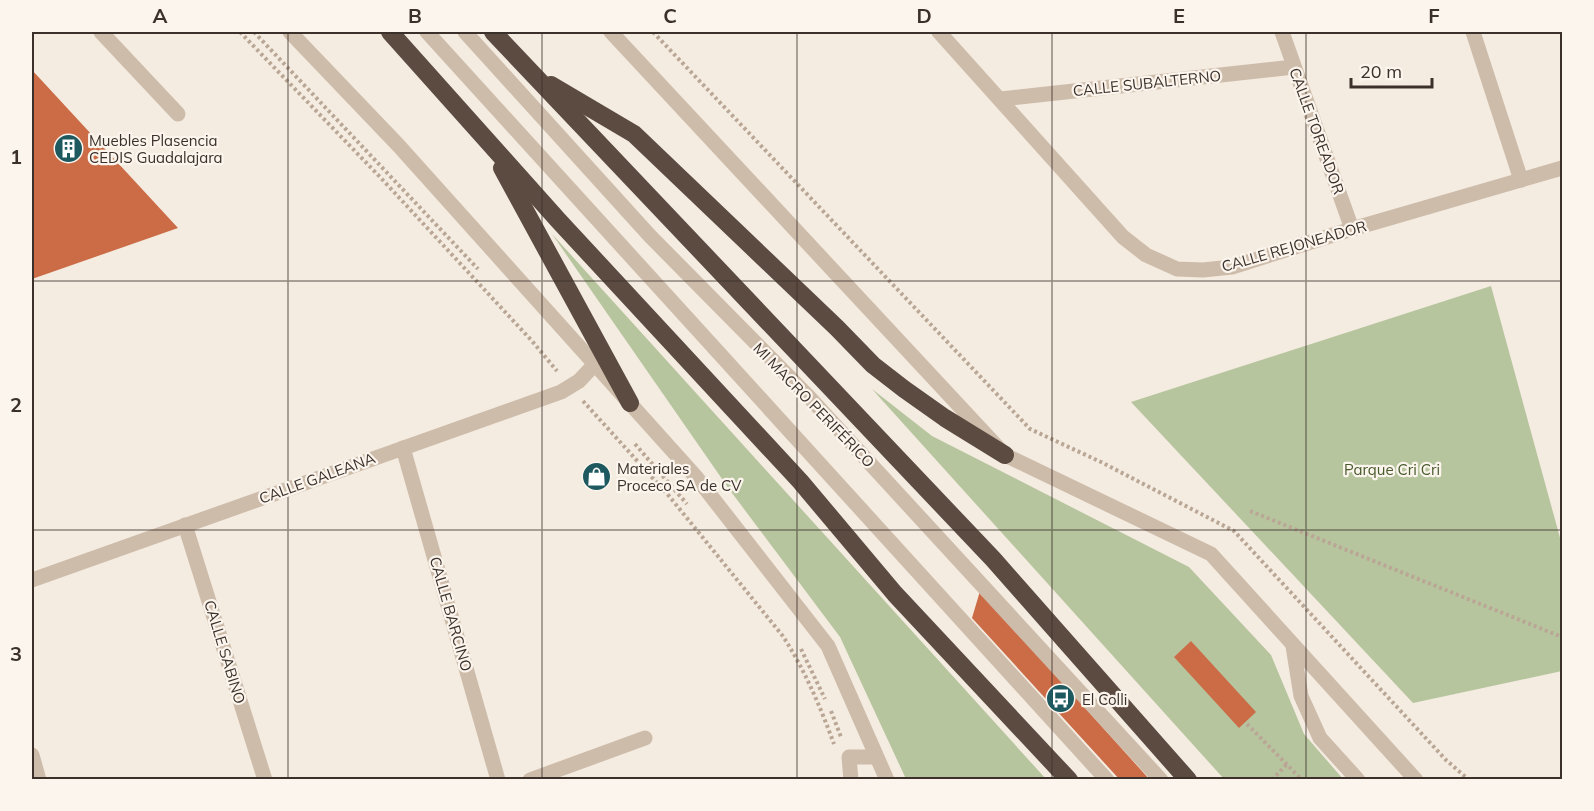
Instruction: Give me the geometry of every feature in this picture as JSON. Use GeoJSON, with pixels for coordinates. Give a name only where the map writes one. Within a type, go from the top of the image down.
{"type":"FeatureCollection","features":[{"type":"Feature","properties":{"kind":"highway"},"geometry":{"type":"LineString","coordinates":[[390,32],[558,220],[800,481],[895,594],[1069,780]]}},
{"type":"Feature","properties":{"kind":"highway"},"geometry":{"type":"LineString","coordinates":[[494,32],[993,559],[1188,780]]}},
{"type":"Feature","properties":{"kind":"highway"},"geometry":{"type":"LineString","coordinates":[[533,74],[634,134],[873,365],[945,418],[1005,456]]}},
{"type":"Feature","properties":{"kind":"highway"},"geometry":{"type":"LineString","coordinates":[[487,140],[630,403]]}},
{"type":"Feature","properties":{"kind":"street"},"geometry":{"type":"LineString","coordinates":[[101,32],[178,114]]}},
{"type":"Feature","properties":{"kind":"street"},"geometry":{"type":"LineString","coordinates":[[290,32],[399,146],[697,478],[828,646],[887,780]]}},
{"type":"Feature","properties":{"kind":"street"},"geometry":{"type":"LineString","coordinates":[[427,32],[1107,780]]}},
{"type":"Feature","properties":{"kind":"street","name":"MI MACRO PERIFÉRICO"},"geometry":{"type":"LineString","coordinates":[[465,32],[650,236],[809,397],[1161,780]]}},
{"type":"Feature","properties":{"kind":"street"},"geometry":{"type":"LineString","coordinates":[[611,32],[1005,456],[1211,554],[1416,780]]}},
{"type":"Feature","properties":{"kind":"street","name":"CALLE REJONEADOR"},"geometry":{"type":"LineString","coordinates":[[939,32],[1124,237],[1146,255],[1177,269],[1203,270],[1232,267],[1563,168]]}},
{"type":"Feature","properties":{"kind":"street","name":"CALLE TOREADOR"},"geometry":{"type":"LineString","coordinates":[[1282,32],[1352,230]]}},
{"type":"Feature","properties":{"kind":"street"},"geometry":{"type":"LineString","coordinates":[[1473,32],[1521,180]]}},
{"type":"Feature","properties":{"kind":"street","name":"CALLE SUBALTERNO"},"geometry":{"type":"LineString","coordinates":[[1001,99],[1294,67]]}},
{"type":"Feature","properties":{"kind":"street","name":"CALLE GALEANA"},"geometry":{"type":"LineString","coordinates":[[32,580],[561,392],[579,381],[595,364]]}},
{"type":"Feature","properties":{"kind":"street","name":"CALLE BARCINO"},"geometry":{"type":"LineString","coordinates":[[403,448],[498,780]]}},
{"type":"Feature","properties":{"kind":"street","name":"CALLE SABINO"},"geometry":{"type":"LineString","coordinates":[[185,525],[265,780]]}},
{"type":"Feature","properties":{"kind":"street"},"geometry":{"type":"LineString","coordinates":[[1293,645],[1301,696],[1320,738],[1358,780]]}},
{"type":"Feature","properties":{"kind":"street"},"geometry":{"type":"LineString","coordinates":[[530,780],[645,738]]}},
{"type":"Feature","properties":{"kind":"street"},"geometry":{"type":"LineString","coordinates":[[32,755],[39,780]]}},
{"type":"Feature","properties":{"kind":"street"},"geometry":{"type":"LineString","coordinates":[[851,780],[849,757],[876,757]]}},
{"type":"Feature","properties":{"kind":"path"},"geometry":{"type":"LineString","coordinates":[[653,32],[1030,429],[1101,462],[1234,531],[1446,760],[1469,780]]}},
{"type":"Feature","properties":{"kind":"path"},"geometry":{"type":"LineString","coordinates":[[1250,510],[1563,637]]}},
{"type":"Feature","properties":{"kind":"path"},"geometry":{"type":"LineString","coordinates":[[1247,724],[1302,780]]}},
{"type":"Feature","properties":{"kind":"path"},"geometry":{"type":"LineString","coordinates":[[1272,780],[1287,764]]}},
{"type":"Feature","properties":{"kind":"green space"},"geometry":{"type":"Polygon","coordinates":[[[552,234],[1046,779],[906,779],[840,637],[729,489],[552,234]]]}},
{"type":"Feature","properties":{"kind":"green space","name":"Parque Cri Cri"},"geometry":{"type":"Polygon","coordinates":[[[1491,286],[1562,545],[1562,671],[1413,703],[1131,402],[1491,286]]]}},
{"type":"Feature","properties":{"kind":"green space"},"geometry":{"type":"Polygon","coordinates":[[[872,389],[932,436],[1189,567],[1271,655],[1304,734],[1343,779],[1224,779],[872,389]]]}},
{"type":"Feature","properties":{"kind":"building","name":"Muebles Plasencia CEDIS Guadalajara"},"geometry":{"type":"Polygon","coordinates":[[[32,70],[178,228],[32,279],[32,70]]]}},
{"type":"Feature","properties":{"kind":"building","name":"El Colli"},"geometry":{"type":"Polygon","coordinates":[[[980,591],[1150,780],[1120,780],[972,618],[980,591]]]}},
{"type":"Feature","properties":{"kind":"building"},"geometry":{"type":"Polygon","coordinates":[[[1191,641],[1256,712],[1239,728],[1174,657],[1191,641]]]}},
{"type":"Feature","properties":{"kind":"place","name":"Muebles Plasencia CEDIS Guadalajara"},"geometry":{"type":"Point","coordinates":[68,149]}},
{"type":"Feature","properties":{"kind":"place","name":"Materiales Proceco SA de CV"},"geometry":{"type":"Point","coordinates":[596,477]}},
{"type":"Feature","properties":{"kind":"place","name":"El Colli"},"geometry":{"type":"Point","coordinates":[1061,699]}}]}
